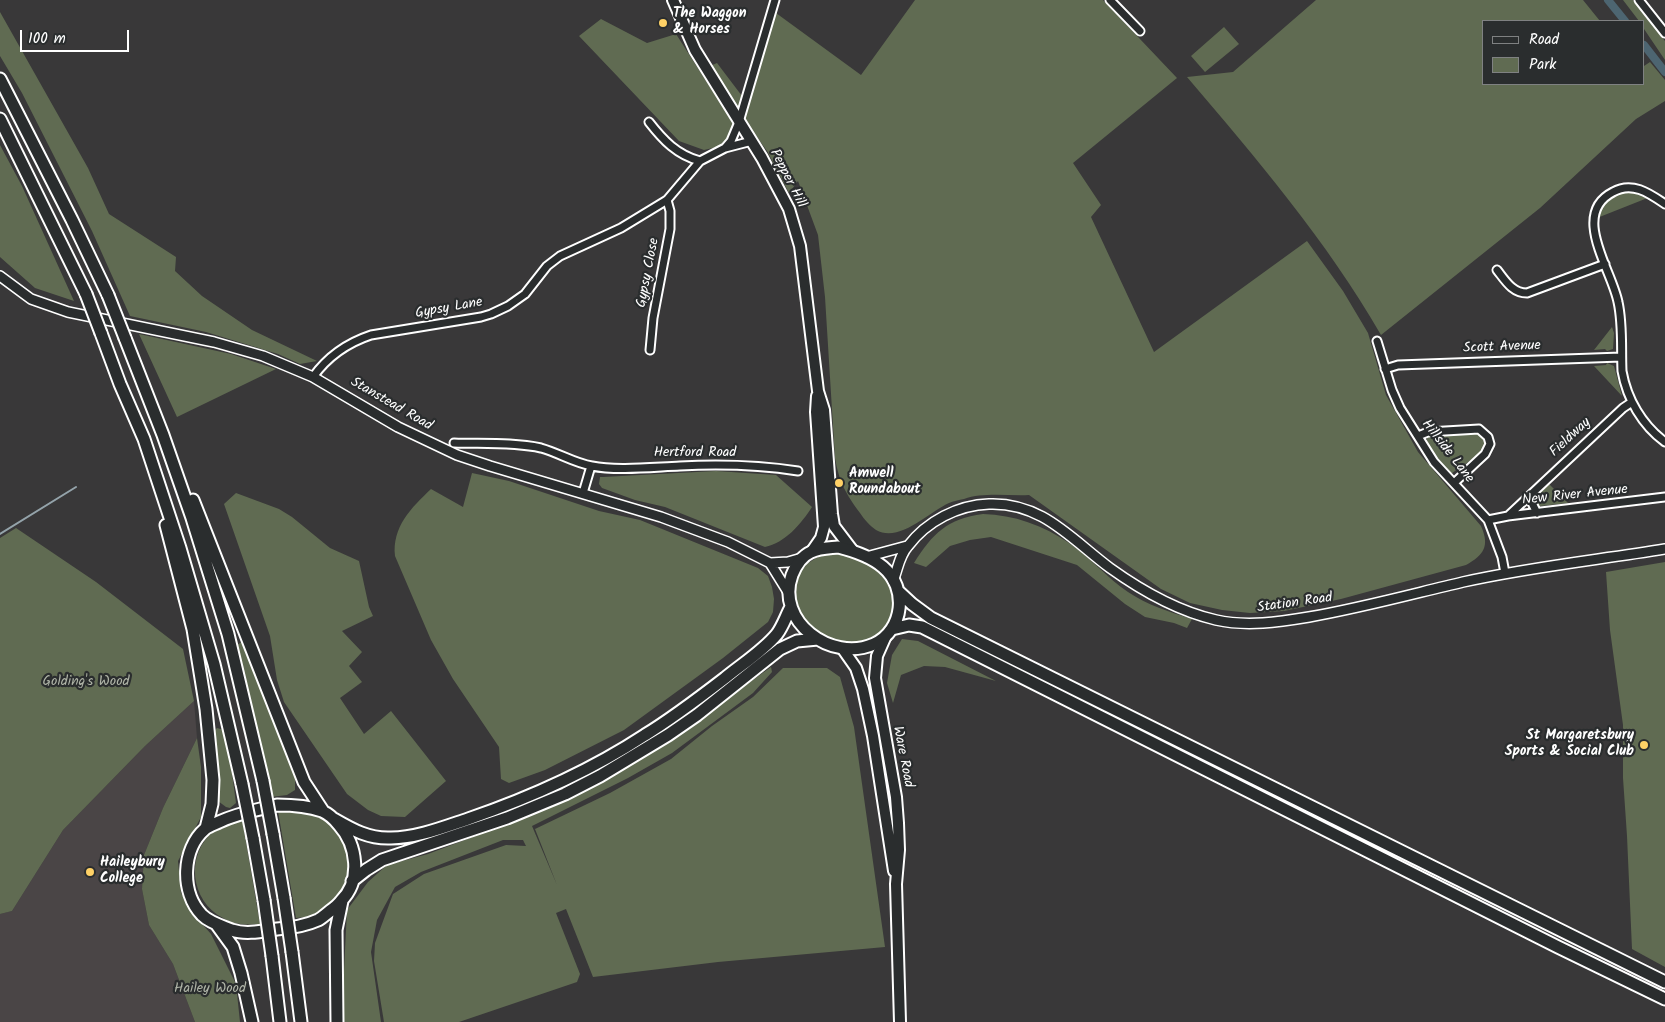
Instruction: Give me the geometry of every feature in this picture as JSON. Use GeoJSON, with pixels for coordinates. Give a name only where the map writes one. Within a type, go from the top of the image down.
{"type":"FeatureCollection","features":[{"type":"Feature","properties":{"kind":"highway"},"geometry":{"type":"LineString","coordinates":[[0,80],[108,295],[163,435],[192,518],[228,634],[262,781],[284,898],[301,1022]]}},
{"type":"Feature","properties":{"kind":"highway"},"geometry":{"type":"LineString","coordinates":[[0,119],[86,294],[120,384],[144,439],[180,548],[214,664],[242,784],[264,900],[280,1022]]}},
{"type":"Feature","properties":{"kind":"highway"},"geometry":{"type":"LineString","coordinates":[[163,435],[200,515],[304,782],[323,811],[353,831],[364,835],[381,838],[401,838],[486,813],[560,782],[615,754],[688,706],[769,642],[781,627],[791,607]]}},
{"type":"Feature","properties":{"kind":"highway"},"geometry":{"type":"LineString","coordinates":[[144,439],[193,629],[206,709],[213,780],[212,804],[206,828]]}},
{"type":"Feature","properties":{"kind":"highway"},"geometry":{"type":"LineString","coordinates":[[1665,982],[931,618],[912,604],[896,586],[884,568],[866,557],[838,547],[812,551],[802,558],[795,568],[788,592],[791,607],[796,618],[805,629],[830,645],[842,648],[856,648],[872,644],[888,633],[909,625],[922,626],[1550,943],[1665,999]]}},
{"type":"Feature","properties":{"kind":"highway"},"geometry":{"type":"LineString","coordinates":[[888,633],[897,618],[900,606],[896,586]]}},
{"type":"Feature","properties":{"kind":"highway"},"geometry":{"type":"LineString","coordinates":[[352,881],[382,860],[507,818],[565,794],[600,776],[697,715],[780,649],[797,641],[818,639]]}},
{"type":"Feature","properties":{"kind":"highway"},"geometry":{"type":"LineString","coordinates":[[323,811],[297,805],[277,805],[235,814],[206,828],[189,852],[186,867],[192,899],[202,914],[217,925],[236,931],[256,932],[300,926],[319,920],[342,901],[352,881],[355,860],[352,845],[346,832],[334,819]]}},
{"type":"Feature","properties":{"kind":"highway"},"geometry":{"type":"LineString","coordinates":[[337,1022],[336,930],[342,901]]}},
{"type":"Feature","properties":{"kind":"highway"},"geometry":{"type":"LineString","coordinates":[[217,925],[232,947],[241,973],[252,1022]]}},
{"type":"Feature","properties":{"kind":"main road","name":"Pepper Hill"},"geometry":{"type":"LineString","coordinates":[[673,0],[695,50],[780,190],[795,228],[803,269],[818,391],[824,410],[834,526],[853,551]]}},
{"type":"Feature","properties":{"kind":"main road","name":"Stanstead Road"},"geometry":{"type":"LineString","coordinates":[[0,276],[31,299],[68,312],[214,342],[263,356],[313,376],[398,427],[440,448],[490,466],[696,529],[728,542],[770,563]]}},
{"type":"Feature","properties":{"kind":"main road","name":"Pepper Hill"},"geometry":{"type":"LineString","coordinates":[[812,551],[821,538],[824,527],[816,412],[818,391]]}},
{"type":"Feature","properties":{"kind":"main road","name":"Station Road"},"geometry":{"type":"LineString","coordinates":[[896,586],[899,562],[907,546],[928,526],[944,516],[966,508],[989,504],[1017,506],[1042,515],[1116,572],[1161,600],[1217,620],[1247,624],[1280,622],[1334,613],[1505,574],[1665,549]]}},
{"type":"Feature","properties":{"kind":"main road","name":"Station Road"},"geometry":{"type":"LineString","coordinates":[[866,557],[907,546]]}},
{"type":"Feature","properties":{"kind":"main road"},"geometry":{"type":"LineString","coordinates":[[788,592],[770,563],[788,562],[802,558]]}},
{"type":"Feature","properties":{"kind":"main road","name":"Ware Road"},"geometry":{"type":"LineString","coordinates":[[888,633],[877,656],[875,678],[896,797],[898,823],[899,850],[896,884],[900,1022]]}},
{"type":"Feature","properties":{"kind":"main road","name":"Ware Road"},"geometry":{"type":"LineString","coordinates":[[842,648],[856,668],[863,689],[873,736],[896,884]]}},
{"type":"Feature","properties":{"kind":"street"},"geometry":{"type":"LineString","coordinates":[[725,148],[731,141],[739,122],[775,0]]}},
{"type":"Feature","properties":{"kind":"street"},"geometry":{"type":"LineString","coordinates":[[1110,0],[1140,31]]}},
{"type":"Feature","properties":{"kind":"street"},"geometry":{"type":"LineString","coordinates":[[1639,0],[1665,33]]}},
{"type":"Feature","properties":{"kind":"street"},"geometry":{"type":"LineString","coordinates":[[649,122],[669,145],[683,155],[700,161]]}},
{"type":"Feature","properties":{"kind":"street","name":"Gypsy Lane"},"geometry":{"type":"LineString","coordinates":[[313,376],[329,358],[346,345],[357,340],[371,335],[491,314],[508,306],[526,294],[547,266],[560,256],[621,228],[667,200],[700,161],[725,148],[752,141]]}},
{"type":"Feature","properties":{"kind":"street"},"geometry":{"type":"LineString","coordinates":[[1665,204],[1647,191],[1620,188],[1605,197],[1597,208],[1593,221],[1594,235],[1619,303],[1624,381],[1640,416],[1650,429],[1665,442]]}},
{"type":"Feature","properties":{"kind":"street","name":"Gypsy Close"},"geometry":{"type":"LineString","coordinates":[[650,350],[653,318],[670,229],[670,212],[667,200]]}},
{"type":"Feature","properties":{"kind":"street"},"geometry":{"type":"LineString","coordinates":[[1497,270],[1511,287],[1519,292],[1527,293],[1605,264]]}},
{"type":"Feature","properties":{"kind":"street","name":"Hillside Lane"},"geometry":{"type":"LineString","coordinates":[[1377,341],[1392,390],[1400,408],[1434,462],[1488,520],[1502,556],[1505,574]]}},
{"type":"Feature","properties":{"kind":"street","name":"Scott Avenue"},"geometry":{"type":"LineString","coordinates":[[1385,369],[1398,365],[1621,357]]}},
{"type":"Feature","properties":{"kind":"street","name":"Fieldway"},"geometry":{"type":"LineString","coordinates":[[1508,516],[1623,408],[1632,402]]}},
{"type":"Feature","properties":{"kind":"street"},"geometry":{"type":"LineString","coordinates":[[1418,436],[1428,432],[1479,430],[1488,437],[1490,444],[1485,454],[1454,483]]}},
{"type":"Feature","properties":{"kind":"street","name":"Hertford Road"},"geometry":{"type":"LineString","coordinates":[[454,443],[523,445],[557,453],[591,466],[728,466],[798,471]]}},
{"type":"Feature","properties":{"kind":"street"},"geometry":{"type":"LineString","coordinates":[[583,493],[591,466]]}},
{"type":"Feature","properties":{"kind":"street"},"geometry":{"type":"LineString","coordinates":[[1530,496],[1537,513]]}},
{"type":"Feature","properties":{"kind":"street","name":"New River Avenue"},"geometry":{"type":"LineString","coordinates":[[1488,520],[1665,497]]}},
{"type":"Feature","properties":{"kind":"shaded area","name":"Haileybury College"},"geometry":{"type":"Polygon","coordinates":[[[194,701],[197,738],[163,808],[144,855],[142,889],[149,925],[173,964],[195,1022],[0,1022],[0,914],[12,911],[63,830],[145,746],[194,701]]]}},
{"type":"Feature","properties":{"kind":"green space"},"geometry":{"type":"Polygon","coordinates":[[[915,0],[1103,0],[1177,78],[1073,163],[1101,205],[1091,217],[1154,352],[1307,241],[1343,291],[1368,333],[1386,395],[1418,452],[1481,526],[1485,544],[1481,554],[1466,565],[1341,599],[1284,611],[1250,613],[1222,610],[1190,603],[1161,589],[1029,495],[979,496],[954,501],[941,507],[914,525],[895,533],[885,533],[876,530],[869,524],[847,494],[835,458],[825,297],[818,235],[798,181],[789,193],[767,151],[744,119],[753,80],[767,44],[776,13],[861,75],[915,0]]]}},
{"type":"Feature","properties":{"kind":"green space"},"geometry":{"type":"Polygon","coordinates":[[[1316,0],[1583,0],[1599,20],[1482,20],[1482,85],[1645,85],[1645,65],[1650,62],[1665,80],[1665,101],[1636,119],[1540,208],[1381,335],[1338,266],[1290,201],[1187,77],[1233,72],[1316,0]]]}},
{"type":"Feature","properties":{"kind":"green space"},"geometry":{"type":"Polygon","coordinates":[[[1623,0],[1633,0],[1665,41],[1665,60],[1645,30],[1645,20],[1638,20],[1623,0]]]}},
{"type":"Feature","properties":{"kind":"green space"},"geometry":{"type":"Polygon","coordinates":[[[0,12],[88,168],[109,214],[176,257],[175,271],[202,296],[252,330],[317,361],[300,364],[278,354],[206,332],[130,316],[92,231],[22,93],[0,56],[0,12]]]}},
{"type":"Feature","properties":{"kind":"green space"},"geometry":{"type":"Polygon","coordinates":[[[601,19],[647,43],[676,34],[735,126],[728,142],[704,150],[679,141],[579,36],[601,19]]]}},
{"type":"Feature","properties":{"kind":"green space"},"geometry":{"type":"Polygon","coordinates":[[[1224,27],[1239,44],[1205,72],[1191,56],[1224,27]]]}},
{"type":"Feature","properties":{"kind":"green space"},"geometry":{"type":"Polygon","coordinates":[[[717,63],[742,96],[739,107],[735,106],[710,66],[717,63]]]}},
{"type":"Feature","properties":{"kind":"green space"},"geometry":{"type":"Polygon","coordinates":[[[0,145],[22,186],[74,301],[35,288],[0,257],[0,145]]]}},
{"type":"Feature","properties":{"kind":"green space"},"geometry":{"type":"Polygon","coordinates":[[[1626,191],[1637,192],[1650,197],[1597,218],[1607,200],[1626,191]]]}},
{"type":"Feature","properties":{"kind":"green space"},"geometry":{"type":"Polygon","coordinates":[[[1612,327],[1614,333],[1613,349],[1607,351],[1605,349],[1594,350],[1612,327]]]}},
{"type":"Feature","properties":{"kind":"green space"},"geometry":{"type":"Polygon","coordinates":[[[139,334],[231,354],[276,369],[177,417],[139,334]]]}},
{"type":"Feature","properties":{"kind":"green space"},"geometry":{"type":"Polygon","coordinates":[[[1607,363],[1614,366],[1622,396],[1594,366],[1606,365],[1607,363]]]}},
{"type":"Feature","properties":{"kind":"green space"},"geometry":{"type":"Polygon","coordinates":[[[1473,433],[1484,436],[1486,444],[1484,448],[1451,474],[1432,452],[1427,442],[1427,438],[1430,435],[1473,433]]]}},
{"type":"Feature","properties":{"kind":"green space"},"geometry":{"type":"Polygon","coordinates":[[[716,471],[776,475],[812,507],[792,532],[772,545],[765,547],[665,507],[635,500],[602,488],[599,484],[600,477],[716,471]]]}},
{"type":"Feature","properties":{"kind":"green space"},"geometry":{"type":"Polygon","coordinates":[[[472,473],[509,481],[599,511],[640,520],[758,568],[768,576],[772,587],[774,599],[773,612],[768,622],[723,658],[624,730],[545,770],[509,783],[501,779],[499,747],[453,679],[431,640],[395,556],[395,546],[400,527],[417,503],[431,489],[463,507],[472,473]]]}},
{"type":"Feature","properties":{"kind":"green space"},"geometry":{"type":"Polygon","coordinates":[[[1549,484],[1568,503],[1536,505],[1536,496],[1549,484]]]}},
{"type":"Feature","properties":{"kind":"green space"},"geometry":{"type":"Polygon","coordinates":[[[236,493],[279,509],[292,517],[330,548],[359,561],[369,607],[373,616],[342,631],[362,652],[349,666],[362,682],[340,698],[364,734],[391,711],[446,781],[405,817],[381,816],[368,810],[347,794],[284,702],[277,680],[270,636],[224,504],[236,493]]]}},
{"type":"Feature","properties":{"kind":"green space"},"geometry":{"type":"Polygon","coordinates":[[[983,514],[1006,516],[1028,522],[1049,531],[1077,549],[1135,597],[1159,608],[1192,619],[1187,628],[1174,623],[1145,617],[1125,604],[1077,565],[991,537],[970,540],[950,546],[926,567],[914,563],[928,543],[942,529],[970,516],[983,514]]]}},
{"type":"Feature","properties":{"kind":"green space","name":"Golding's Wood"},"geometry":{"type":"Polygon","coordinates":[[[16,528],[96,582],[183,649],[194,701],[145,746],[63,830],[12,911],[0,914],[0,538],[16,528]]]}},
{"type":"Feature","properties":{"kind":"green space"},"geometry":{"type":"Polygon","coordinates":[[[839,552],[852,555],[875,567],[889,582],[894,594],[891,620],[883,632],[872,640],[845,645],[824,638],[803,622],[793,596],[797,576],[805,565],[821,555],[839,552]]]}},
{"type":"Feature","properties":{"kind":"green space","name":"St Margaretsbury Sports & Social Club"},"geometry":{"type":"Polygon","coordinates":[[[1665,562],[1665,967],[1632,949],[1623,778],[1623,725],[1610,630],[1606,572],[1665,562]]]}},
{"type":"Feature","properties":{"kind":"green space"},"geometry":{"type":"Polygon","coordinates":[[[902,639],[918,641],[996,681],[945,667],[924,666],[901,675],[893,703],[887,683],[892,655],[902,639]]]}},
{"type":"Feature","properties":{"kind":"green space"},"geometry":{"type":"Polygon","coordinates":[[[243,641],[295,777],[295,790],[287,795],[271,797],[254,714],[237,645],[243,641]]]}},
{"type":"Feature","properties":{"kind":"green space"},"geometry":{"type":"Polygon","coordinates":[[[771,667],[772,672],[753,693],[672,753],[628,778],[532,826],[557,885],[535,829],[610,793],[671,759],[712,726],[753,697],[783,668],[827,668],[840,677],[854,727],[885,947],[718,962],[593,977],[566,909],[556,913],[580,974],[577,982],[459,1022],[384,1022],[374,961],[375,943],[393,894],[424,874],[506,845],[526,846],[523,840],[503,840],[421,872],[395,887],[377,920],[371,952],[381,1022],[344,1022],[343,991],[347,910],[368,882],[387,865],[428,854],[496,828],[567,798],[620,771],[694,722],[771,667]]]}},
{"type":"Feature","properties":{"kind":"green space"},"geometry":{"type":"Polygon","coordinates":[[[217,728],[224,730],[231,766],[236,803],[230,808],[218,801],[213,732],[217,728]]]}},
{"type":"Feature","properties":{"kind":"green space","name":"Hailey Wood"},"geometry":{"type":"Polygon","coordinates":[[[197,738],[201,767],[201,817],[178,861],[181,893],[196,917],[211,934],[236,984],[240,1022],[195,1022],[173,964],[149,925],[142,889],[144,855],[163,808],[197,738]]]}},
{"type":"Feature","properties":{"kind":"green space"},"geometry":{"type":"Polygon","coordinates":[[[296,809],[319,815],[332,824],[343,842],[348,856],[349,867],[344,886],[333,903],[315,915],[296,918],[278,811],[296,809]]]}},
{"type":"Feature","properties":{"kind":"green space"},"geometry":{"type":"Polygon","coordinates":[[[242,818],[260,924],[236,923],[223,918],[212,910],[204,900],[198,889],[195,877],[195,864],[205,841],[220,827],[242,818]]]}},
{"type":"Feature","properties":{"kind":"waterway"},"geometry":{"type":"LineString","coordinates":[[1608,0],[1624,20]]}},
{"type":"Feature","properties":{"kind":"waterway"},"geometry":{"type":"LineString","coordinates":[[1645,46],[1665,72]]}},
{"type":"Feature","properties":{"kind":"waterway"},"geometry":{"type":"LineString","coordinates":[[0,534],[76,487]]}},
{"type":"Feature","properties":{"kind":"place","name":"The Waggon & Horses"},"geometry":{"type":"Point","coordinates":[663,23]}},
{"type":"Feature","properties":{"kind":"place","name":"Amwell Roundabout"},"geometry":{"type":"Point","coordinates":[839,483]}},
{"type":"Feature","properties":{"kind":"place","name":"St Margaretsbury Sports & Social Club"},"geometry":{"type":"Point","coordinates":[1644,745]}},
{"type":"Feature","properties":{"kind":"place","name":"Haileybury College"},"geometry":{"type":"Point","coordinates":[90,872]}}]}
